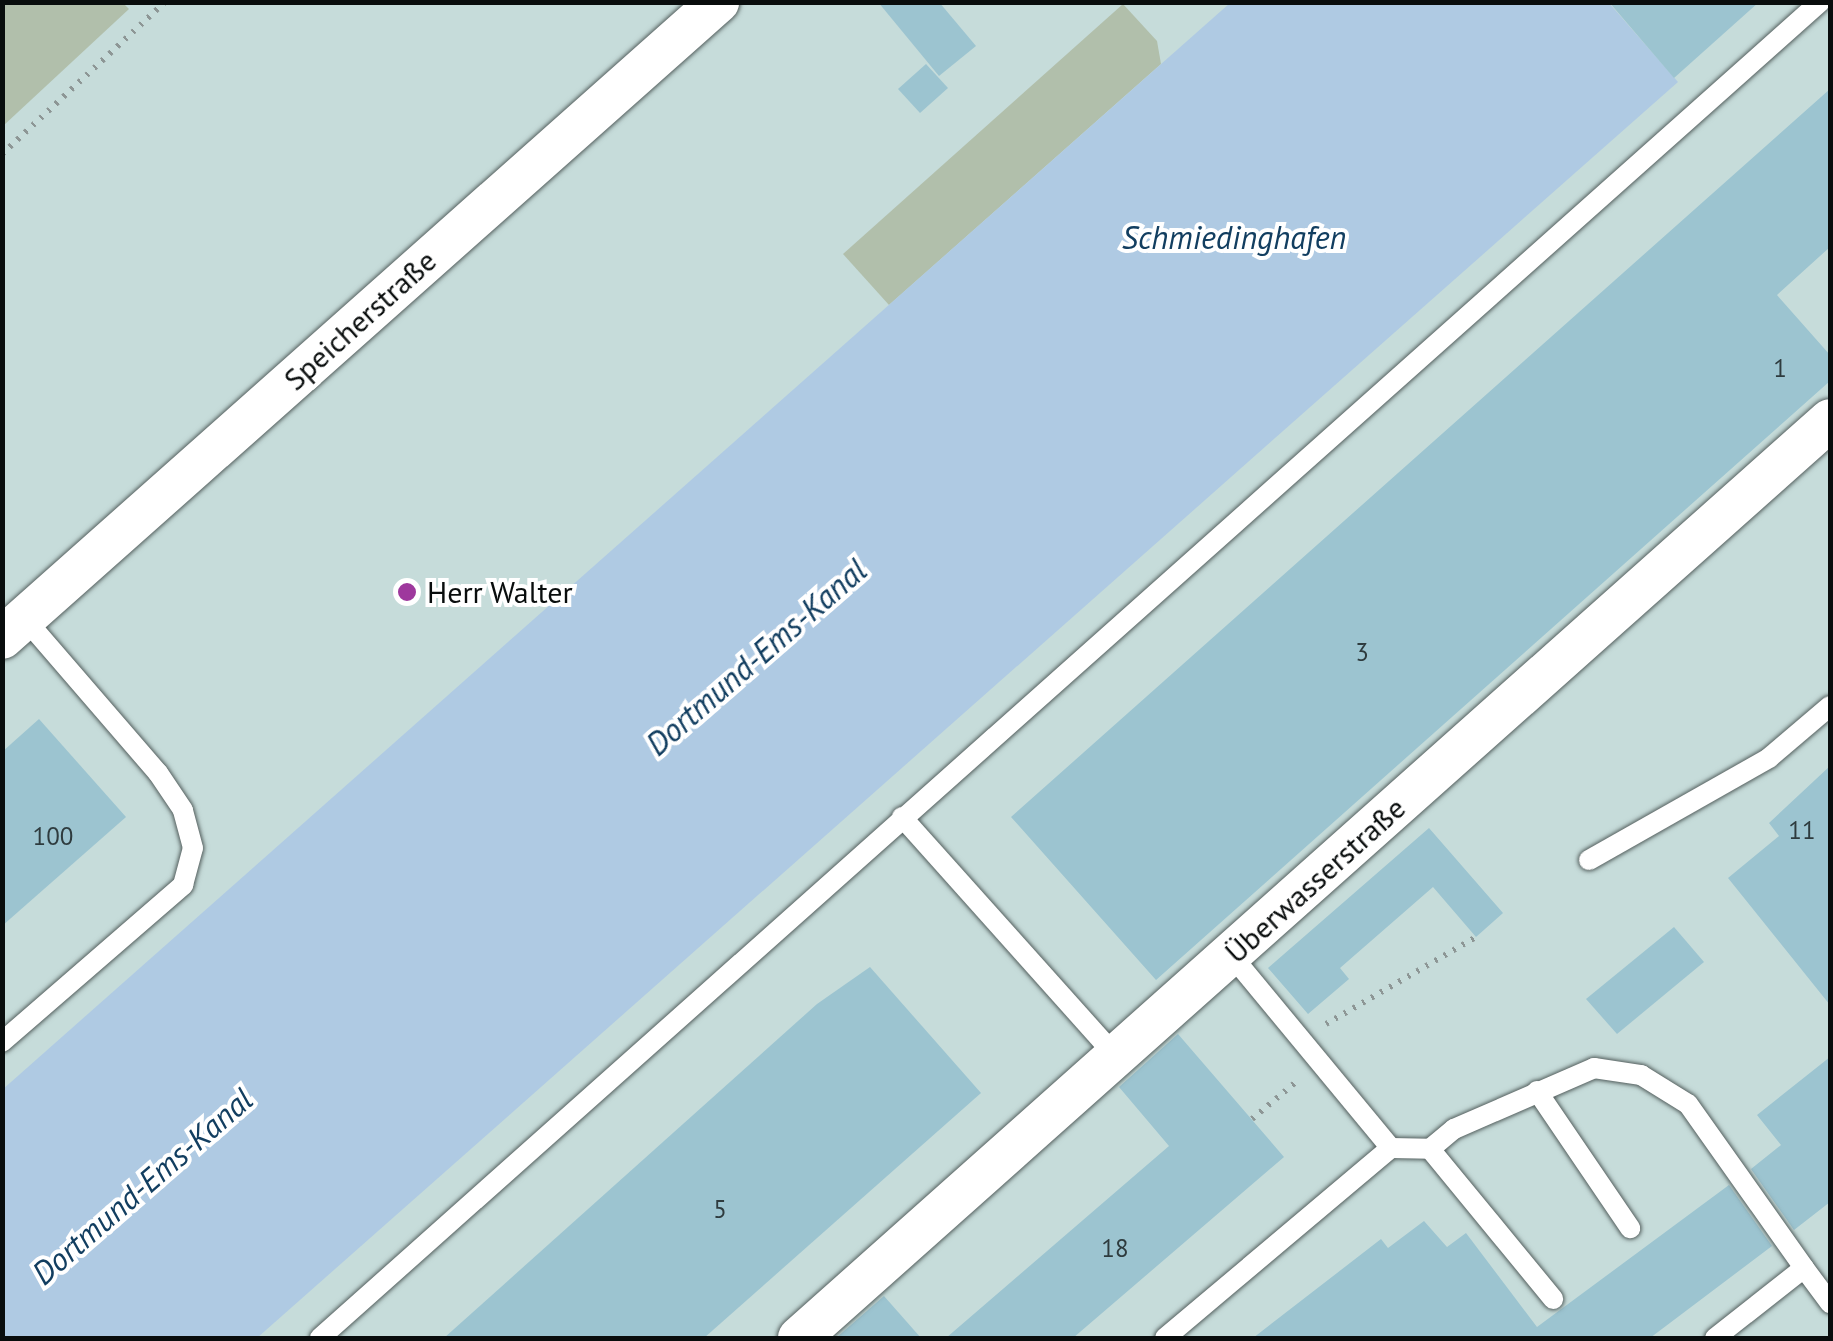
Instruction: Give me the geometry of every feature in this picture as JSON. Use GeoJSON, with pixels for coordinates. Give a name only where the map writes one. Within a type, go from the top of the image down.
{"type":"FeatureCollection","features":[{"type":"Feature","properties":{"kind":"street","name":"Speicherstraße"},"geometry":{"type":"LineString","coordinates":[[13,628],[718,2]]}},
{"type":"Feature","properties":{"kind":"street","name":"Überwasserstraße"},"geometry":{"type":"LineString","coordinates":[[799,1338],[1830,420]]}},
{"type":"Feature","properties":{"kind":"lane"},"geometry":{"type":"LineString","coordinates":[[320,1338],[1820,2]]}},
{"type":"Feature","properties":{"kind":"lane"},"geometry":{"type":"LineString","coordinates":[[2,1042],[183,886],[194,848],[183,810],[158,773],[13,628]]}},
{"type":"Feature","properties":{"kind":"lane"},"geometry":{"type":"LineString","coordinates":[[1589,860],[1769,758],[1830,706]]}},
{"type":"Feature","properties":{"kind":"lane"},"geometry":{"type":"LineString","coordinates":[[902,817],[1116,1056]]}},
{"type":"Feature","properties":{"kind":"lane"},"geometry":{"type":"LineString","coordinates":[[1232,956],[1391,1148]]}},
{"type":"Feature","properties":{"kind":"lane"},"geometry":{"type":"LineString","coordinates":[[1165,1338],[1391,1148],[1430,1149],[1454,1130],[1594,1068],[1641,1074],[1688,1104],[1830,1303]]}},
{"type":"Feature","properties":{"kind":"lane"},"geometry":{"type":"LineString","coordinates":[[1537,1091],[1630,1228]]}},
{"type":"Feature","properties":{"kind":"lane"},"geometry":{"type":"LineString","coordinates":[[1430,1149],[1553,1299]]}},
{"type":"Feature","properties":{"kind":"lane"},"geometry":{"type":"LineString","coordinates":[[1716,1338],[1804,1268]]}},
{"type":"Feature","properties":{"kind":"path"},"geometry":{"type":"LineString","coordinates":[[2,154],[165,2]]}},
{"type":"Feature","properties":{"kind":"path"},"geometry":{"type":"LineString","coordinates":[[1323,1026],[1476,937]]}},
{"type":"Feature","properties":{"kind":"path"},"geometry":{"type":"LineString","coordinates":[[1252,1119],[1301,1078],[1294,1067]]}},
{"type":"Feature","properties":{"kind":"shaded area"},"geometry":{"type":"Polygon","coordinates":[[[123,3],[1830,3],[1830,1338],[3,1338],[2,126],[128,9],[123,3]]]}},
{"type":"Feature","properties":{"kind":"green space"},"geometry":{"type":"Polygon","coordinates":[[[3,2],[123,3],[129,9],[3,126],[3,2]]]}},
{"type":"Feature","properties":{"kind":"green space"},"geometry":{"type":"Polygon","coordinates":[[[1123,4],[1157,41],[1161,64],[889,305],[843,254],[1123,4]]]}},
{"type":"Feature","properties":{"kind":"water","name":"Schmiedinghafen"},"geometry":{"type":"Polygon","coordinates":[[[1230,3],[1609,3],[1678,82],[257,1338],[3,1338],[2,1090],[1230,3]]]}},
{"type":"Feature","properties":{"kind":"building"},"geometry":{"type":"Polygon","coordinates":[[[878,2],[939,2],[976,46],[939,76],[878,2]]]}},
{"type":"Feature","properties":{"kind":"building"},"geometry":{"type":"Polygon","coordinates":[[[1609,2],[1759,2],[1674,78],[1609,2]]]}},
{"type":"Feature","properties":{"kind":"building"},"geometry":{"type":"Polygon","coordinates":[[[926,64],[948,88],[920,113],[898,89],[926,64]]]}},
{"type":"Feature","properties":{"kind":"building"},"geometry":{"type":"Polygon","coordinates":[[[1830,89],[1830,247],[1777,295],[1830,355],[1830,381],[1156,980],[1011,817],[1830,89]]]}},
{"type":"Feature","properties":{"kind":"building"},"geometry":{"type":"Polygon","coordinates":[[[39,719],[126,817],[2,926],[2,752],[39,719]]]}},
{"type":"Feature","properties":{"kind":"building"},"geometry":{"type":"Polygon","coordinates":[[[1830,766],[1830,1005],[1728,878],[1779,836],[1769,823],[1830,766]]]}},
{"type":"Feature","properties":{"kind":"building"},"geometry":{"type":"Polygon","coordinates":[[[1429,828],[1503,913],[1476,937],[1433,887],[1340,968],[1349,979],[1308,1014],[1268,968],[1429,828]]]}},
{"type":"Feature","properties":{"kind":"building"},"geometry":{"type":"Polygon","coordinates":[[[1674,927],[1704,962],[1617,1034],[1586,999],[1674,927]]]}},
{"type":"Feature","properties":{"kind":"building"},"geometry":{"type":"Polygon","coordinates":[[[870,967],[981,1093],[704,1338],[444,1338],[817,1004],[870,967]]]}},
{"type":"Feature","properties":{"kind":"building"},"geometry":{"type":"Polygon","coordinates":[[[1178,1034],[1284,1157],[1073,1338],[946,1338],[1169,1146],[1119,1087],[1178,1034]]]}},
{"type":"Feature","properties":{"kind":"building"},"geometry":{"type":"Polygon","coordinates":[[[1830,1057],[1830,1202],[1794,1230],[1751,1169],[1781,1145],[1757,1115],[1830,1057]]]}},
{"type":"Feature","properties":{"kind":"building"},"geometry":{"type":"Polygon","coordinates":[[[1729,1185],[1772,1246],[1650,1338],[1253,1338],[1381,1239],[1388,1248],[1424,1221],[1447,1247],[1466,1233],[1537,1327],[1729,1185]]]}},
{"type":"Feature","properties":{"kind":"building"},"geometry":{"type":"Polygon","coordinates":[[[884,1296],[921,1338],[836,1338],[884,1296]]]}},
{"type":"Feature","properties":{"kind":"place","name":"Herr Walter"},"geometry":{"type":"Point","coordinates":[407,592]}},
{"type":"Feature","properties":{"kind":"water label","name":"Dortmund-Ems-Kanal"},"geometry":{"type":"Point","coordinates":[756,657]}},
{"type":"Feature","properties":{"kind":"water label","name":"Dortmund-Ems-Kanal"},"geometry":{"type":"Point","coordinates":[142,1186]}}]}
